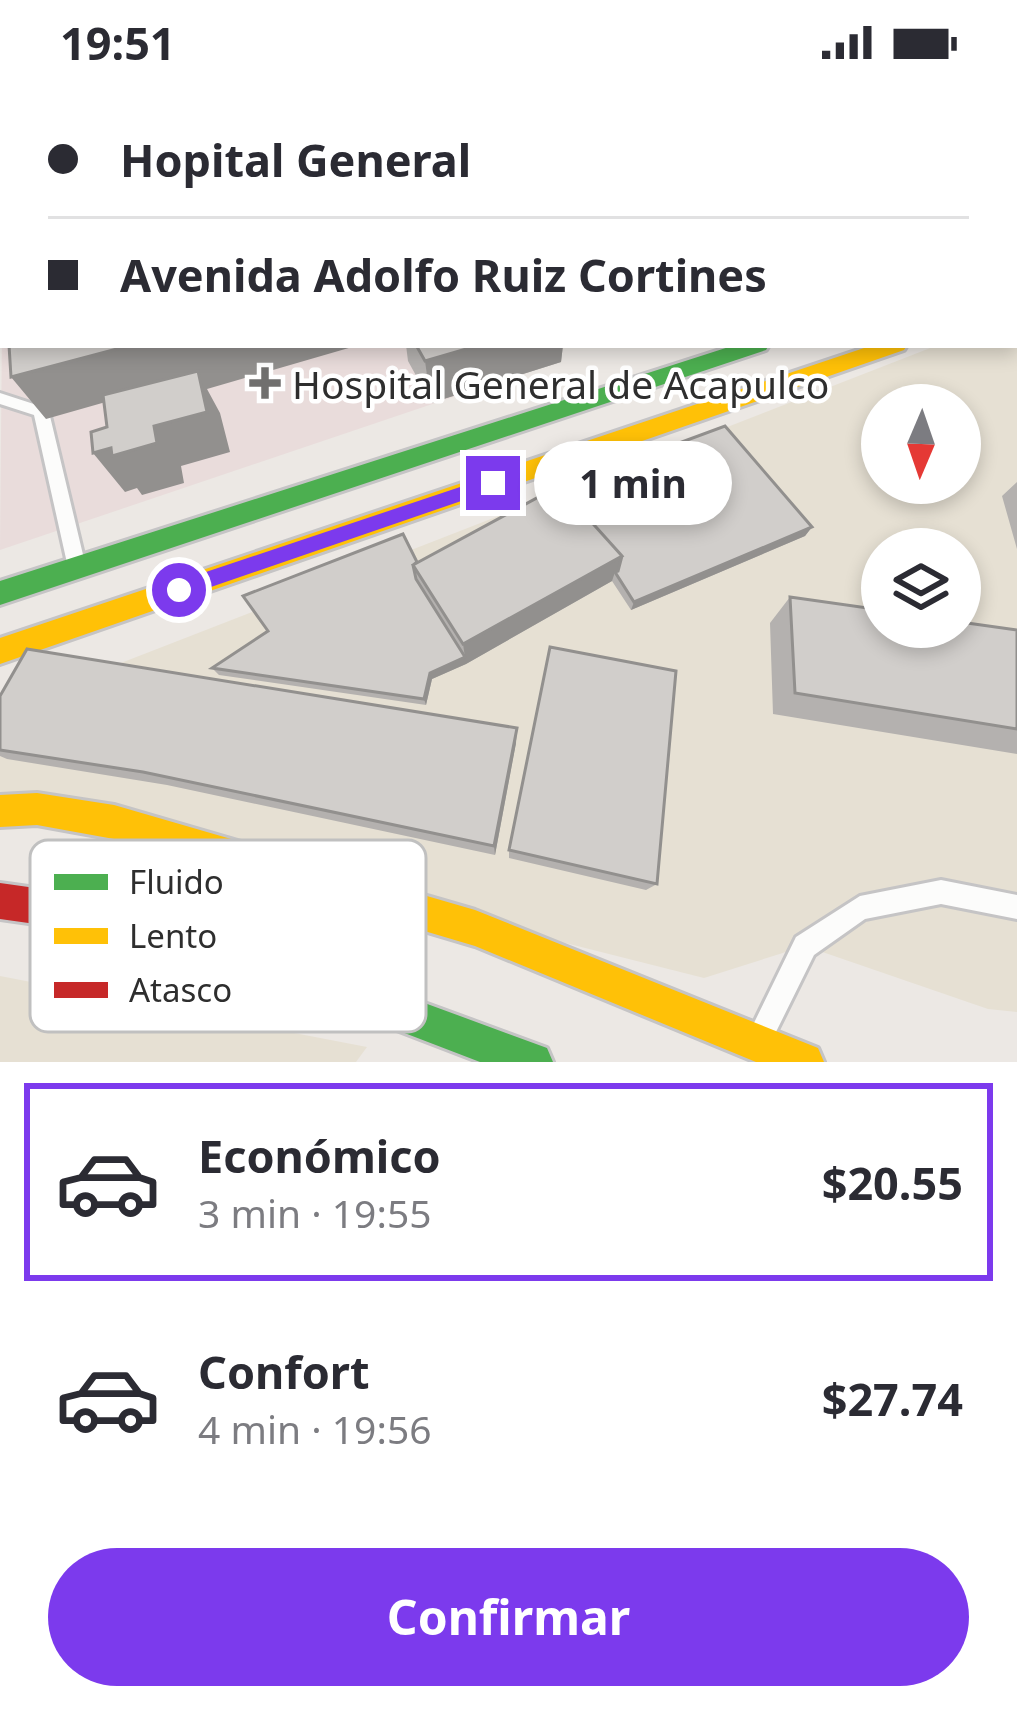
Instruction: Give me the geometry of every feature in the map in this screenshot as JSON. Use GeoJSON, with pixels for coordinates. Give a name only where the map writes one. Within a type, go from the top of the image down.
{"type":"FeatureCollection","features":[{"type":"Feature","properties":{"kind":"main road"},"geometry":{"type":"LineString","coordinates":[[0,593],[749,348]]}},
{"type":"Feature","properties":{"kind":"main road"},"geometry":{"type":"LineString","coordinates":[[0,651],[887,348]]}},
{"type":"Feature","properties":{"kind":"main road"},"geometry":{"type":"LineString","coordinates":[[0,811],[38,809],[114,822],[175,840]]}},
{"type":"Feature","properties":{"kind":"main road"},"geometry":{"type":"LineString","coordinates":[[0,901],[30,905]]}},
{"type":"Feature","properties":{"kind":"main road"},"geometry":{"type":"LineString","coordinates":[[426,914],[475,928],[804,1062]]}},
{"type":"Feature","properties":{"kind":"main road"},"geometry":{"type":"LineString","coordinates":[[426,1032],[533,1062]]}},
{"type":"Feature","properties":{"kind":"lane"},"geometry":{"type":"LineString","coordinates":[[0,398],[41,412],[77,567]]}},
{"type":"Feature","properties":{"kind":"lane"},"geometry":{"type":"LineString","coordinates":[[758,1042],[805,946],[860,908],[941,892],[1017,907]]}},
{"type":"Feature","properties":{"kind":"shaded area"},"geometry":{"type":"Polygon","coordinates":[[[2,348],[524,348],[539,368],[0,550],[2,348]]]}},
{"type":"Feature","properties":{"kind":"shaded area"},"geometry":{"type":"Polygon","coordinates":[[[930,348],[1017,348],[1017,1012],[988,1009],[805,946],[704,978],[426,908],[426,840],[158,840],[0,800],[0,710],[930,348]]]}},
{"type":"Feature","properties":{"kind":"shaded area"},"geometry":{"type":"Polygon","coordinates":[[[0,976],[30,982],[30,1032],[289,1032],[367,1047],[356,1062],[0,1062],[0,976]]]}},
{"type":"Feature","properties":{"kind":"building"},"geometry":{"type":"Polygon","coordinates":[[[9,348],[121,348],[11,377],[9,348]]]}},
{"type":"Feature","properties":{"kind":"building"},"geometry":{"type":"Polygon","coordinates":[[[418,348],[470,348],[425,361],[418,348]]]}},
{"type":"Feature","properties":{"kind":"building"},"geometry":{"type":"Polygon","coordinates":[[[198,371],[207,412],[154,426],[157,443],[112,456],[111,448],[93,453],[91,432],[107,427],[103,395],[198,371]]]}},
{"type":"Feature","properties":{"kind":"building"},"geometry":{"type":"Polygon","coordinates":[[[725,426],[812,527],[634,602],[615,572],[622,556],[560,487],[725,426]]]}},
{"type":"Feature","properties":{"kind":"building"},"geometry":{"type":"Polygon","coordinates":[[[559,486],[622,556],[463,644],[413,565],[559,486]]]}},
{"type":"Feature","properties":{"kind":"building"},"geometry":{"type":"Polygon","coordinates":[[[403,534],[417,562],[413,565],[416,579],[465,657],[430,673],[424,699],[212,668],[268,631],[243,596],[403,534]]]}},
{"type":"Feature","properties":{"kind":"building"},"geometry":{"type":"Polygon","coordinates":[[[790,597],[861,607],[861,648],[981,648],[981,625],[1017,630],[1017,729],[795,693],[790,597]]]}},
{"type":"Feature","properties":{"kind":"building"},"geometry":{"type":"Polygon","coordinates":[[[550,647],[676,671],[657,884],[509,850],[550,647]]]}},
{"type":"Feature","properties":{"kind":"building"},"geometry":{"type":"Polygon","coordinates":[[[27,649],[517,728],[494,846],[143,772],[0,750],[0,696],[27,649]]]}},
{"type":"Feature","properties":{"kind":"traffic: fast"},"geometry":{"type":"LineString","coordinates":[[0,593],[749,348]]}},
{"type":"Feature","properties":{"kind":"traffic: fast"},"geometry":{"type":"LineString","coordinates":[[426,1023],[533,1062]]}},
{"type":"Feature","properties":{"kind":"traffic: slow"},"geometry":{"type":"LineString","coordinates":[[0,651],[887,348]]}},
{"type":"Feature","properties":{"kind":"traffic: slow"},"geometry":{"type":"LineString","coordinates":[[0,811],[37,809],[114,822],[175,840]]}},
{"type":"Feature","properties":{"kind":"traffic: slow"},"geometry":{"type":"LineString","coordinates":[[426,914],[475,928],[804,1062]]}},
{"type":"Feature","properties":{"kind":"traffic: jam"},"geometry":{"type":"LineString","coordinates":[[0,901],[30,905]]}},
{"type":"Feature","properties":{"kind":"place","name":"Hospital General de Acapulco"},"geometry":{"type":"Point","coordinates":[265,383]}},
{"type":"Feature","properties":{"kind":"route"},"geometry":{"type":"LineString","coordinates":[[179,590],[493,483]]}}]}
